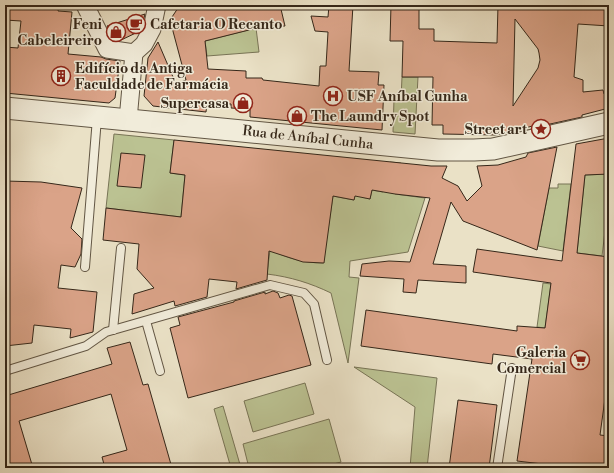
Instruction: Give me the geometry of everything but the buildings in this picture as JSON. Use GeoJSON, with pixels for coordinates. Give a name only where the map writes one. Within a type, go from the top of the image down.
{"type":"FeatureCollection","features":[{"type":"Feature","properties":{"kind":"street"},"geometry":{"type":"LineString","coordinates":[[85,5],[108,49],[134,53]]}},
{"type":"Feature","properties":{"kind":"street"},"geometry":{"type":"LineString","coordinates":[[128,120],[134,53],[144,44],[152,29],[157,5]]}},
{"type":"Feature","properties":{"kind":"street","name":"Rua de Aníbal Cunha"},"geometry":{"type":"LineString","coordinates":[[5,108],[438,150],[493,149],[609,123]]}},
{"type":"Feature","properties":{"kind":"lane"},"geometry":{"type":"LineString","coordinates":[[85,267],[98,117]]}},
{"type":"Feature","properties":{"kind":"lane"},"geometry":{"type":"LineString","coordinates":[[113,330],[121,248]]}},
{"type":"Feature","properties":{"kind":"lane"},"geometry":{"type":"LineString","coordinates":[[5,371],[86,346],[106,332],[270,285],[304,293],[314,304],[327,360]]}},
{"type":"Feature","properties":{"kind":"lane"},"geometry":{"type":"LineString","coordinates":[[146,321],[160,371]]}},
{"type":"Feature","properties":{"kind":"lane"},"geometry":{"type":"LineString","coordinates":[[497,468],[512,368]]}},
{"type":"Feature","properties":{"kind":"green space"},"geometry":{"type":"Polygon","coordinates":[[[256,28],[259,52],[207,56],[205,41],[256,28]]]}},
{"type":"Feature","properties":{"kind":"green space"},"geometry":{"type":"Polygon","coordinates":[[[402,77],[418,77],[415,134],[393,132],[394,99],[401,99],[402,77]]]}},
{"type":"Feature","properties":{"kind":"green space"},"geometry":{"type":"Polygon","coordinates":[[[114,134],[174,140],[170,173],[185,175],[181,217],[106,208],[114,134]]]}},
{"type":"Feature","properties":{"kind":"green space"},"geometry":{"type":"Polygon","coordinates":[[[390,162],[401,163],[395,194],[425,198],[408,252],[350,261],[349,277],[359,278],[348,363],[331,293],[300,281],[267,274],[270,250],[296,260],[323,263],[333,196],[354,200],[356,189],[362,197],[370,199],[372,190],[383,192],[390,162]]]}},
{"type":"Feature","properties":{"kind":"green space"},"geometry":{"type":"Polygon","coordinates":[[[609,174],[609,198],[602,256],[577,253],[585,175],[609,174]]]}},
{"type":"Feature","properties":{"kind":"green space"},"geometry":{"type":"Polygon","coordinates":[[[558,184],[571,184],[563,251],[538,246],[549,188],[558,188],[558,184]]]}},
{"type":"Feature","properties":{"kind":"green space"},"geometry":{"type":"Polygon","coordinates":[[[543,283],[551,284],[545,328],[537,327],[543,283]]]}},
{"type":"Feature","properties":{"kind":"green space"},"geometry":{"type":"Polygon","coordinates":[[[354,367],[437,378],[427,468],[410,468],[415,407],[354,367]]]}},
{"type":"Feature","properties":{"kind":"green space"},"geometry":{"type":"Polygon","coordinates":[[[305,383],[314,414],[253,432],[244,401],[305,383]]]}},
{"type":"Feature","properties":{"kind":"green space"},"geometry":{"type":"Polygon","coordinates":[[[223,406],[241,468],[231,468],[214,409],[223,406]]]}},
{"type":"Feature","properties":{"kind":"green space"},"geometry":{"type":"Polygon","coordinates":[[[329,419],[341,462],[319,468],[249,468],[243,444],[329,419]]]}},
{"type":"Feature","properties":{"kind":"place","name":"Cafetaria O Recanto"},"geometry":{"type":"Point","coordinates":[136,24]}},
{"type":"Feature","properties":{"kind":"place","name":"Feni Cabeleireiro"},"geometry":{"type":"Point","coordinates":[116,32]}},
{"type":"Feature","properties":{"kind":"place","name":"Edifício da Antiga Faculdade de Farmácia"},"geometry":{"type":"Point","coordinates":[61,76]}},
{"type":"Feature","properties":{"kind":"place","name":"USF Aníbal Cunha"},"geometry":{"type":"Point","coordinates":[333,96]}},
{"type":"Feature","properties":{"kind":"place","name":"Supercasa"},"geometry":{"type":"Point","coordinates":[243,103]}},
{"type":"Feature","properties":{"kind":"place","name":"The Laundry Spot"},"geometry":{"type":"Point","coordinates":[297,116]}},
{"type":"Feature","properties":{"kind":"place","name":"Street art"},"geometry":{"type":"Point","coordinates":[541,129]}},
{"type":"Feature","properties":{"kind":"place","name":"Galeria Comercial"},"geometry":{"type":"Point","coordinates":[580,360]}}]}
